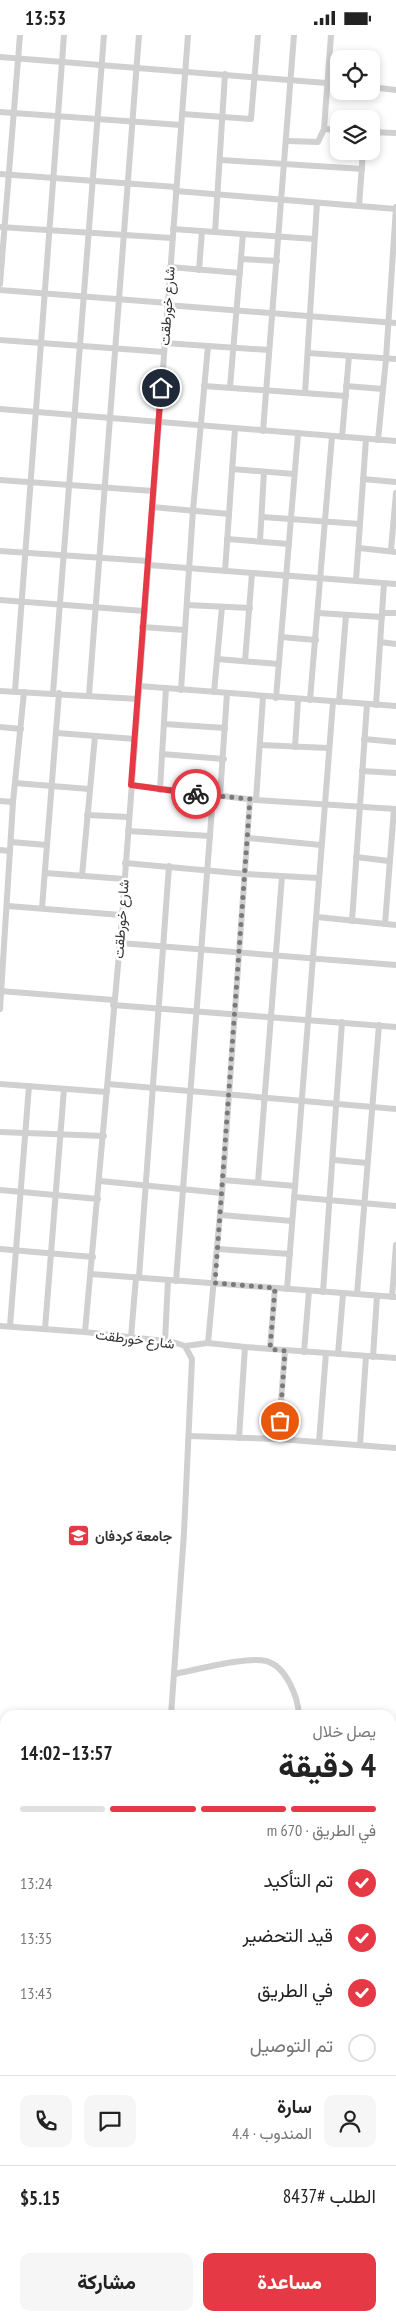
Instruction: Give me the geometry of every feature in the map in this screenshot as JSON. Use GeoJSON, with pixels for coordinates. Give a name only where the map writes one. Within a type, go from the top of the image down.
{"type":"FeatureCollection","features":[{"type":"Feature","properties":{"kind":"street"},"geometry":{"type":"LineString","coordinates":[[0,284],[2,227],[9,175],[20,35]]}},
{"type":"Feature","properties":{"kind":"street"},"geometry":{"type":"LineString","coordinates":[[15,691],[64,35]]}},
{"type":"Feature","properties":{"kind":"street"},"geometry":{"type":"LineString","coordinates":[[42,908],[57,733],[56,693],[60,605],[104,35]]}},
{"type":"Feature","properties":{"kind":"street"},"geometry":{"type":"LineString","coordinates":[[89,695],[140,35]]}},
{"type":"Feature","properties":{"kind":"street","name":"شارع خورطقت"},"geometry":{"type":"LineString","coordinates":[[171,1710],[189,1436],[192,1359],[185,1346],[165,1341],[85,1332],[92,1274],[120,943],[142,627],[188,35]]}},
{"type":"Feature","properties":{"kind":"street"},"geometry":{"type":"LineString","coordinates":[[182,113],[248,120],[252,117],[258,35]]}},
{"type":"Feature","properties":{"kind":"street"},"geometry":{"type":"LineString","coordinates":[[263,431],[283,200],[294,35]]}},
{"type":"Feature","properties":{"kind":"street"},"geometry":{"type":"LineString","coordinates":[[287,141],[318,142],[324,129],[331,35]]}},
{"type":"Feature","properties":{"kind":"street"},"geometry":{"type":"LineString","coordinates":[[0,57],[328,83]]}},
{"type":"Feature","properties":{"kind":"street"},"geometry":{"type":"LineString","coordinates":[[215,232],[226,74]]}},
{"type":"Feature","properties":{"kind":"street"},"geometry":{"type":"LineString","coordinates":[[380,88],[396,90]]}},
{"type":"Feature","properties":{"kind":"street"},"geometry":{"type":"LineString","coordinates":[[0,112],[181,125]]}},
{"type":"Feature","properties":{"kind":"street"},"geometry":{"type":"LineString","coordinates":[[324,129],[330,129]]}},
{"type":"Feature","properties":{"kind":"street"},"geometry":{"type":"LineString","coordinates":[[380,132],[396,133]]}},
{"type":"Feature","properties":{"kind":"street"},"geometry":{"type":"LineString","coordinates":[[221,160],[362,169]]}},
{"type":"Feature","properties":{"kind":"street"},"geometry":{"type":"LineString","coordinates":[[359,205],[362,160]]}},
{"type":"Feature","properties":{"kind":"street"},"geometry":{"type":"LineString","coordinates":[[0,174],[128,184],[218,195],[396,208],[393,287],[388,322],[378,440]]}},
{"type":"Feature","properties":{"kind":"street"},"geometry":{"type":"LineString","coordinates":[[305,393],[317,203]]}},
{"type":"Feature","properties":{"kind":"street"},"geometry":{"type":"LineString","coordinates":[[2,227],[172,237]]}},
{"type":"Feature","properties":{"kind":"street"},"geometry":{"type":"LineString","coordinates":[[173,229],[314,239]]}},
{"type":"Feature","properties":{"kind":"street"},"geometry":{"type":"LineString","coordinates":[[199,269],[202,231]]}},
{"type":"Feature","properties":{"kind":"street"},"geometry":{"type":"LineString","coordinates":[[230,387],[238,311],[242,234]]}},
{"type":"Feature","properties":{"kind":"street"},"geometry":{"type":"LineString","coordinates":[[241,259],[277,261]]}},
{"type":"Feature","properties":{"kind":"street"},"geometry":{"type":"LineString","coordinates":[[170,267],[240,273]]}},
{"type":"Feature","properties":{"kind":"street"},"geometry":{"type":"LineString","coordinates":[[0,290],[396,323]]}},
{"type":"Feature","properties":{"kind":"street"},"geometry":{"type":"LineString","coordinates":[[0,340],[164,352]]}},
{"type":"Feature","properties":{"kind":"street"},"geometry":{"type":"LineString","coordinates":[[164,343],[269,350]]}},
{"type":"Feature","properties":{"kind":"street"},"geometry":{"type":"LineString","coordinates":[[180,690],[193,510],[208,346]]}},
{"type":"Feature","properties":{"kind":"street"},"geometry":{"type":"LineString","coordinates":[[308,353],[396,359]]}},
{"type":"Feature","properties":{"kind":"street"},"geometry":{"type":"LineString","coordinates":[[342,437],[349,356]]}},
{"type":"Feature","properties":{"kind":"street"},"geometry":{"type":"LineString","coordinates":[[204,386],[346,396]]}},
{"type":"Feature","properties":{"kind":"street"},"geometry":{"type":"LineString","coordinates":[[346,386],[383,389]]}},
{"type":"Feature","properties":{"kind":"street"},"geometry":{"type":"LineString","coordinates":[[0,409],[158,424],[396,441]]}},
{"type":"Feature","properties":{"kind":"street"},"geometry":{"type":"LineString","coordinates":[[225,571],[235,429]]}},
{"type":"Feature","properties":{"kind":"street"},"geometry":{"type":"LineString","coordinates":[[276,698],[298,434]]}},
{"type":"Feature","properties":{"kind":"street"},"geometry":{"type":"LineString","coordinates":[[310,700],[322,578],[332,436]]}},
{"type":"Feature","properties":{"kind":"street"},"geometry":{"type":"LineString","coordinates":[[356,581],[366,439]]}},
{"type":"Feature","properties":{"kind":"street"},"geometry":{"type":"LineString","coordinates":[[232,469],[294,474]]}},
{"type":"Feature","properties":{"kind":"street"},"geometry":{"type":"LineString","coordinates":[[260,541],[264,472]]}},
{"type":"Feature","properties":{"kind":"street"},"geometry":{"type":"LineString","coordinates":[[363,479],[396,482]]}},
{"type":"Feature","properties":{"kind":"street"},"geometry":{"type":"LineString","coordinates":[[0,480],[153,491]]}},
{"type":"Feature","properties":{"kind":"street"},"geometry":{"type":"LineString","coordinates":[[359,548],[394,551],[396,493]]}},
{"type":"Feature","properties":{"kind":"street"},"geometry":{"type":"LineString","coordinates":[[152,507],[228,514]]}},
{"type":"Feature","properties":{"kind":"street"},"geometry":{"type":"LineString","coordinates":[[262,517],[360,524]]}},
{"type":"Feature","properties":{"kind":"street"},"geometry":{"type":"LineString","coordinates":[[227,539],[289,543]]}},
{"type":"Feature","properties":{"kind":"street"},"geometry":{"type":"LineString","coordinates":[[0,551],[99,558],[190,569],[396,584]]}},
{"type":"Feature","properties":{"kind":"street"},"geometry":{"type":"LineString","coordinates":[[245,661],[252,573]]}},
{"type":"Feature","properties":{"kind":"street"},"geometry":{"type":"LineString","coordinates":[[376,705],[384,583]]}},
{"type":"Feature","properties":{"kind":"street"},"geometry":{"type":"LineString","coordinates":[[0,601],[144,611]]}},
{"type":"Feature","properties":{"kind":"street"},"geometry":{"type":"LineString","coordinates":[[187,605],[250,608]]}},
{"type":"Feature","properties":{"kind":"street"},"geometry":{"type":"LineString","coordinates":[[214,692],[222,607]]}},
{"type":"Feature","properties":{"kind":"street"},"geometry":{"type":"LineString","coordinates":[[318,613],[346,615],[396,613]]}},
{"type":"Feature","properties":{"kind":"street"},"geometry":{"type":"LineString","coordinates":[[287,1289],[314,960],[328,748],[336,702],[346,615]]}},
{"type":"Feature","properties":{"kind":"street"},"geometry":{"type":"LineString","coordinates":[[142,627],[185,630]]}},
{"type":"Feature","properties":{"kind":"street"},"geometry":{"type":"LineString","coordinates":[[281,637],[316,640]]}},
{"type":"Feature","properties":{"kind":"street"},"geometry":{"type":"LineString","coordinates":[[380,642],[396,644]]}},
{"type":"Feature","properties":{"kind":"street"},"geometry":{"type":"LineString","coordinates":[[217,659],[279,664]]}},
{"type":"Feature","properties":{"kind":"street"},"geometry":{"type":"LineString","coordinates":[[139,686],[396,707]]}},
{"type":"Feature","properties":{"kind":"street"},"geometry":{"type":"LineString","coordinates":[[160,790],[166,689]]}},
{"type":"Feature","properties":{"kind":"street"},"geometry":{"type":"LineString","coordinates":[[0,691],[138,699]]}},
{"type":"Feature","properties":{"kind":"street"},"geometry":{"type":"LineString","coordinates":[[0,1009],[3,924],[8,906],[13,802],[24,692]]}},
{"type":"Feature","properties":{"kind":"street"},"geometry":{"type":"LineString","coordinates":[[176,1281],[210,836],[224,759],[227,693]]}},
{"type":"Feature","properties":{"kind":"street"},"geometry":{"type":"LineString","coordinates":[[208,1343],[221,1215],[228,1095],[248,838],[260,745],[263,697]]}},
{"type":"Feature","properties":{"kind":"street"},"geometry":{"type":"LineString","coordinates":[[295,747],[298,699]]}},
{"type":"Feature","properties":{"kind":"street"},"geometry":{"type":"LineString","coordinates":[[352,921],[366,704]]}},
{"type":"Feature","properties":{"kind":"street"},"geometry":{"type":"LineString","coordinates":[[164,724],[225,728]]}},
{"type":"Feature","properties":{"kind":"street"},"geometry":{"type":"LineString","coordinates":[[0,727],[21,729]]}},
{"type":"Feature","properties":{"kind":"street"},"geometry":{"type":"LineString","coordinates":[[57,733],[135,739]]}},
{"type":"Feature","properties":{"kind":"street"},"geometry":{"type":"LineString","coordinates":[[82,876],[95,736]]}},
{"type":"Feature","properties":{"kind":"street"},"geometry":{"type":"LineString","coordinates":[[364,739],[396,741]]}},
{"type":"Feature","properties":{"kind":"street"},"geometry":{"type":"LineString","coordinates":[[260,745],[328,748]]}},
{"type":"Feature","properties":{"kind":"street"},"geometry":{"type":"LineString","coordinates":[[162,754],[224,759]]}},
{"type":"Feature","properties":{"kind":"street"},"geometry":{"type":"LineString","coordinates":[[362,771],[396,773]]}},
{"type":"Feature","properties":{"kind":"street"},"geometry":{"type":"LineString","coordinates":[[15,783],[89,789]]}},
{"type":"Feature","properties":{"kind":"street"},"geometry":{"type":"LineString","coordinates":[[131,785],[253,800],[395,809],[385,924]]}},
{"type":"Feature","properties":{"kind":"street"},"geometry":{"type":"LineString","coordinates":[[0,801],[13,802]]}},
{"type":"Feature","properties":{"kind":"street"},"geometry":{"type":"LineString","coordinates":[[87,815],[128,817]]}},
{"type":"Feature","properties":{"kind":"street"},"geometry":{"type":"LineString","coordinates":[[128,831],[210,836]]}},
{"type":"Feature","properties":{"kind":"street"},"geometry":{"type":"LineString","coordinates":[[248,838],[321,845]]}},
{"type":"Feature","properties":{"kind":"street"},"geometry":{"type":"LineString","coordinates":[[11,842],[47,845]]}},
{"type":"Feature","properties":{"kind":"street"},"geometry":{"type":"LineString","coordinates":[[0,850],[10,851]]}},
{"type":"Feature","properties":{"kind":"street"},"geometry":{"type":"LineString","coordinates":[[356,857],[390,861]]}},
{"type":"Feature","properties":{"kind":"street"},"geometry":{"type":"LineString","coordinates":[[125,863],[207,871],[318,878]]}},
{"type":"Feature","properties":{"kind":"street"},"geometry":{"type":"LineString","coordinates":[[131,1337],[154,1088],[169,866]]}},
{"type":"Feature","properties":{"kind":"street"},"geometry":{"type":"LineString","coordinates":[[45,873],[124,879]]}},
{"type":"Feature","properties":{"kind":"street"},"geometry":{"type":"LineString","coordinates":[[258,1182],[282,876]]}},
{"type":"Feature","properties":{"kind":"street"},"geometry":{"type":"LineString","coordinates":[[8,906],[122,915]]}},
{"type":"Feature","properties":{"kind":"street"},"geometry":{"type":"LineString","coordinates":[[317,917],[396,925]]}},
{"type":"Feature","properties":{"kind":"street"},"geometry":{"type":"LineString","coordinates":[[120,943],[164,945],[314,960],[396,965]]}},
{"type":"Feature","properties":{"kind":"street"},"geometry":{"type":"LineString","coordinates":[[1,991],[114,1003],[159,1010],[396,1027]]}},
{"type":"Feature","properties":{"kind":"street"},"geometry":{"type":"LineString","coordinates":[[323,1292],[334,1160],[342,1022]]}},
{"type":"Feature","properties":{"kind":"street"},"geometry":{"type":"LineString","coordinates":[[357,1294],[379,1025]]}},
{"type":"Feature","properties":{"kind":"street"},"geometry":{"type":"LineString","coordinates":[[0,1084],[107,1092]]}},
{"type":"Feature","properties":{"kind":"street"},"geometry":{"type":"LineString","coordinates":[[108,1084],[396,1109]]}},
{"type":"Feature","properties":{"kind":"street"},"geometry":{"type":"LineString","coordinates":[[10,1326],[29,1086]]}},
{"type":"Feature","properties":{"kind":"street"},"geometry":{"type":"LineString","coordinates":[[45,1329],[64,1089]]}},
{"type":"Feature","properties":{"kind":"street"},"geometry":{"type":"LineString","coordinates":[[0,1132],[104,1137]]}},
{"type":"Feature","properties":{"kind":"street"},"geometry":{"type":"LineString","coordinates":[[334,1160],[367,1163]]}},
{"type":"Feature","properties":{"kind":"street"},"geometry":{"type":"LineString","coordinates":[[223,1180],[295,1186]]}},
{"type":"Feature","properties":{"kind":"street"},"geometry":{"type":"LineString","coordinates":[[100,1181],[222,1193]]}},
{"type":"Feature","properties":{"kind":"street"},"geometry":{"type":"LineString","coordinates":[[0,1190],[98,1199]]}},
{"type":"Feature","properties":{"kind":"street"},"geometry":{"type":"LineString","coordinates":[[294,1197],[396,1206]]}},
{"type":"Feature","properties":{"kind":"street"},"geometry":{"type":"LineString","coordinates":[[221,1215],[292,1221]]}},
{"type":"Feature","properties":{"kind":"street"},"geometry":{"type":"LineString","coordinates":[[92,1274],[394,1297],[396,1245]]}},
{"type":"Feature","properties":{"kind":"street"},"geometry":{"type":"LineString","coordinates":[[0,1249],[93,1257]]}},
{"type":"Feature","properties":{"kind":"street"},"geometry":{"type":"LineString","coordinates":[[218,1249],[290,1254]]}},
{"type":"Feature","properties":{"kind":"street"},"geometry":{"type":"LineString","coordinates":[[165,1341],[168,1280]]}},
{"type":"Feature","properties":{"kind":"street"},"geometry":{"type":"LineString","coordinates":[[270,1349],[275,1288]]}},
{"type":"Feature","properties":{"kind":"street"},"geometry":{"type":"LineString","coordinates":[[304,1352],[309,1291]]}},
{"type":"Feature","properties":{"kind":"street"},"geometry":{"type":"LineString","coordinates":[[338,1354],[343,1294]]}},
{"type":"Feature","properties":{"kind":"street"},"geometry":{"type":"LineString","coordinates":[[360,1445],[377,1296]]}},
{"type":"Feature","properties":{"kind":"street"},"geometry":{"type":"LineString","coordinates":[[0,1326],[85,1332]]}},
{"type":"Feature","properties":{"kind":"street"},"geometry":{"type":"LineString","coordinates":[[185,1346],[208,1343],[285,1351],[396,1358]]}},
{"type":"Feature","properties":{"kind":"street"},"geometry":{"type":"LineString","coordinates":[[238,1438],[245,1347]]}},
{"type":"Feature","properties":{"kind":"street"},"geometry":{"type":"LineString","coordinates":[[278,1439],[285,1351]]}},
{"type":"Feature","properties":{"kind":"street"},"geometry":{"type":"LineString","coordinates":[[319,1442],[326,1353]]}},
{"type":"Feature","properties":{"kind":"street"},"geometry":{"type":"LineString","coordinates":[[189,1436],[278,1439],[396,1448]]}},
{"type":"Feature","properties":{"kind":"street"},"geometry":{"type":"LineString","coordinates":[[174,1674],[253,1660],[267,1661],[286,1677],[294,1694],[298,1710]]}},
{"type":"Feature","properties":{"kind":"street"},"geometry":{"type":"LineString","coordinates":[[0,2256],[0,2263]]}},
{"type":"Feature","properties":{"kind":"way so far"},"geometry":{"type":"LineString","coordinates":[[196,794],[250,799],[215,1283],[275,1288],[270,1349],[285,1351],[280,1421]]}},
{"type":"Feature","properties":{"kind":"place","name":"جامعة كردفان"},"geometry":{"type":"Point","coordinates":[79,1536]}},
{"type":"Feature","properties":{"kind":"route"},"geometry":{"type":"LineString","coordinates":[[161,388],[131,785],[196,794]]}}]}
